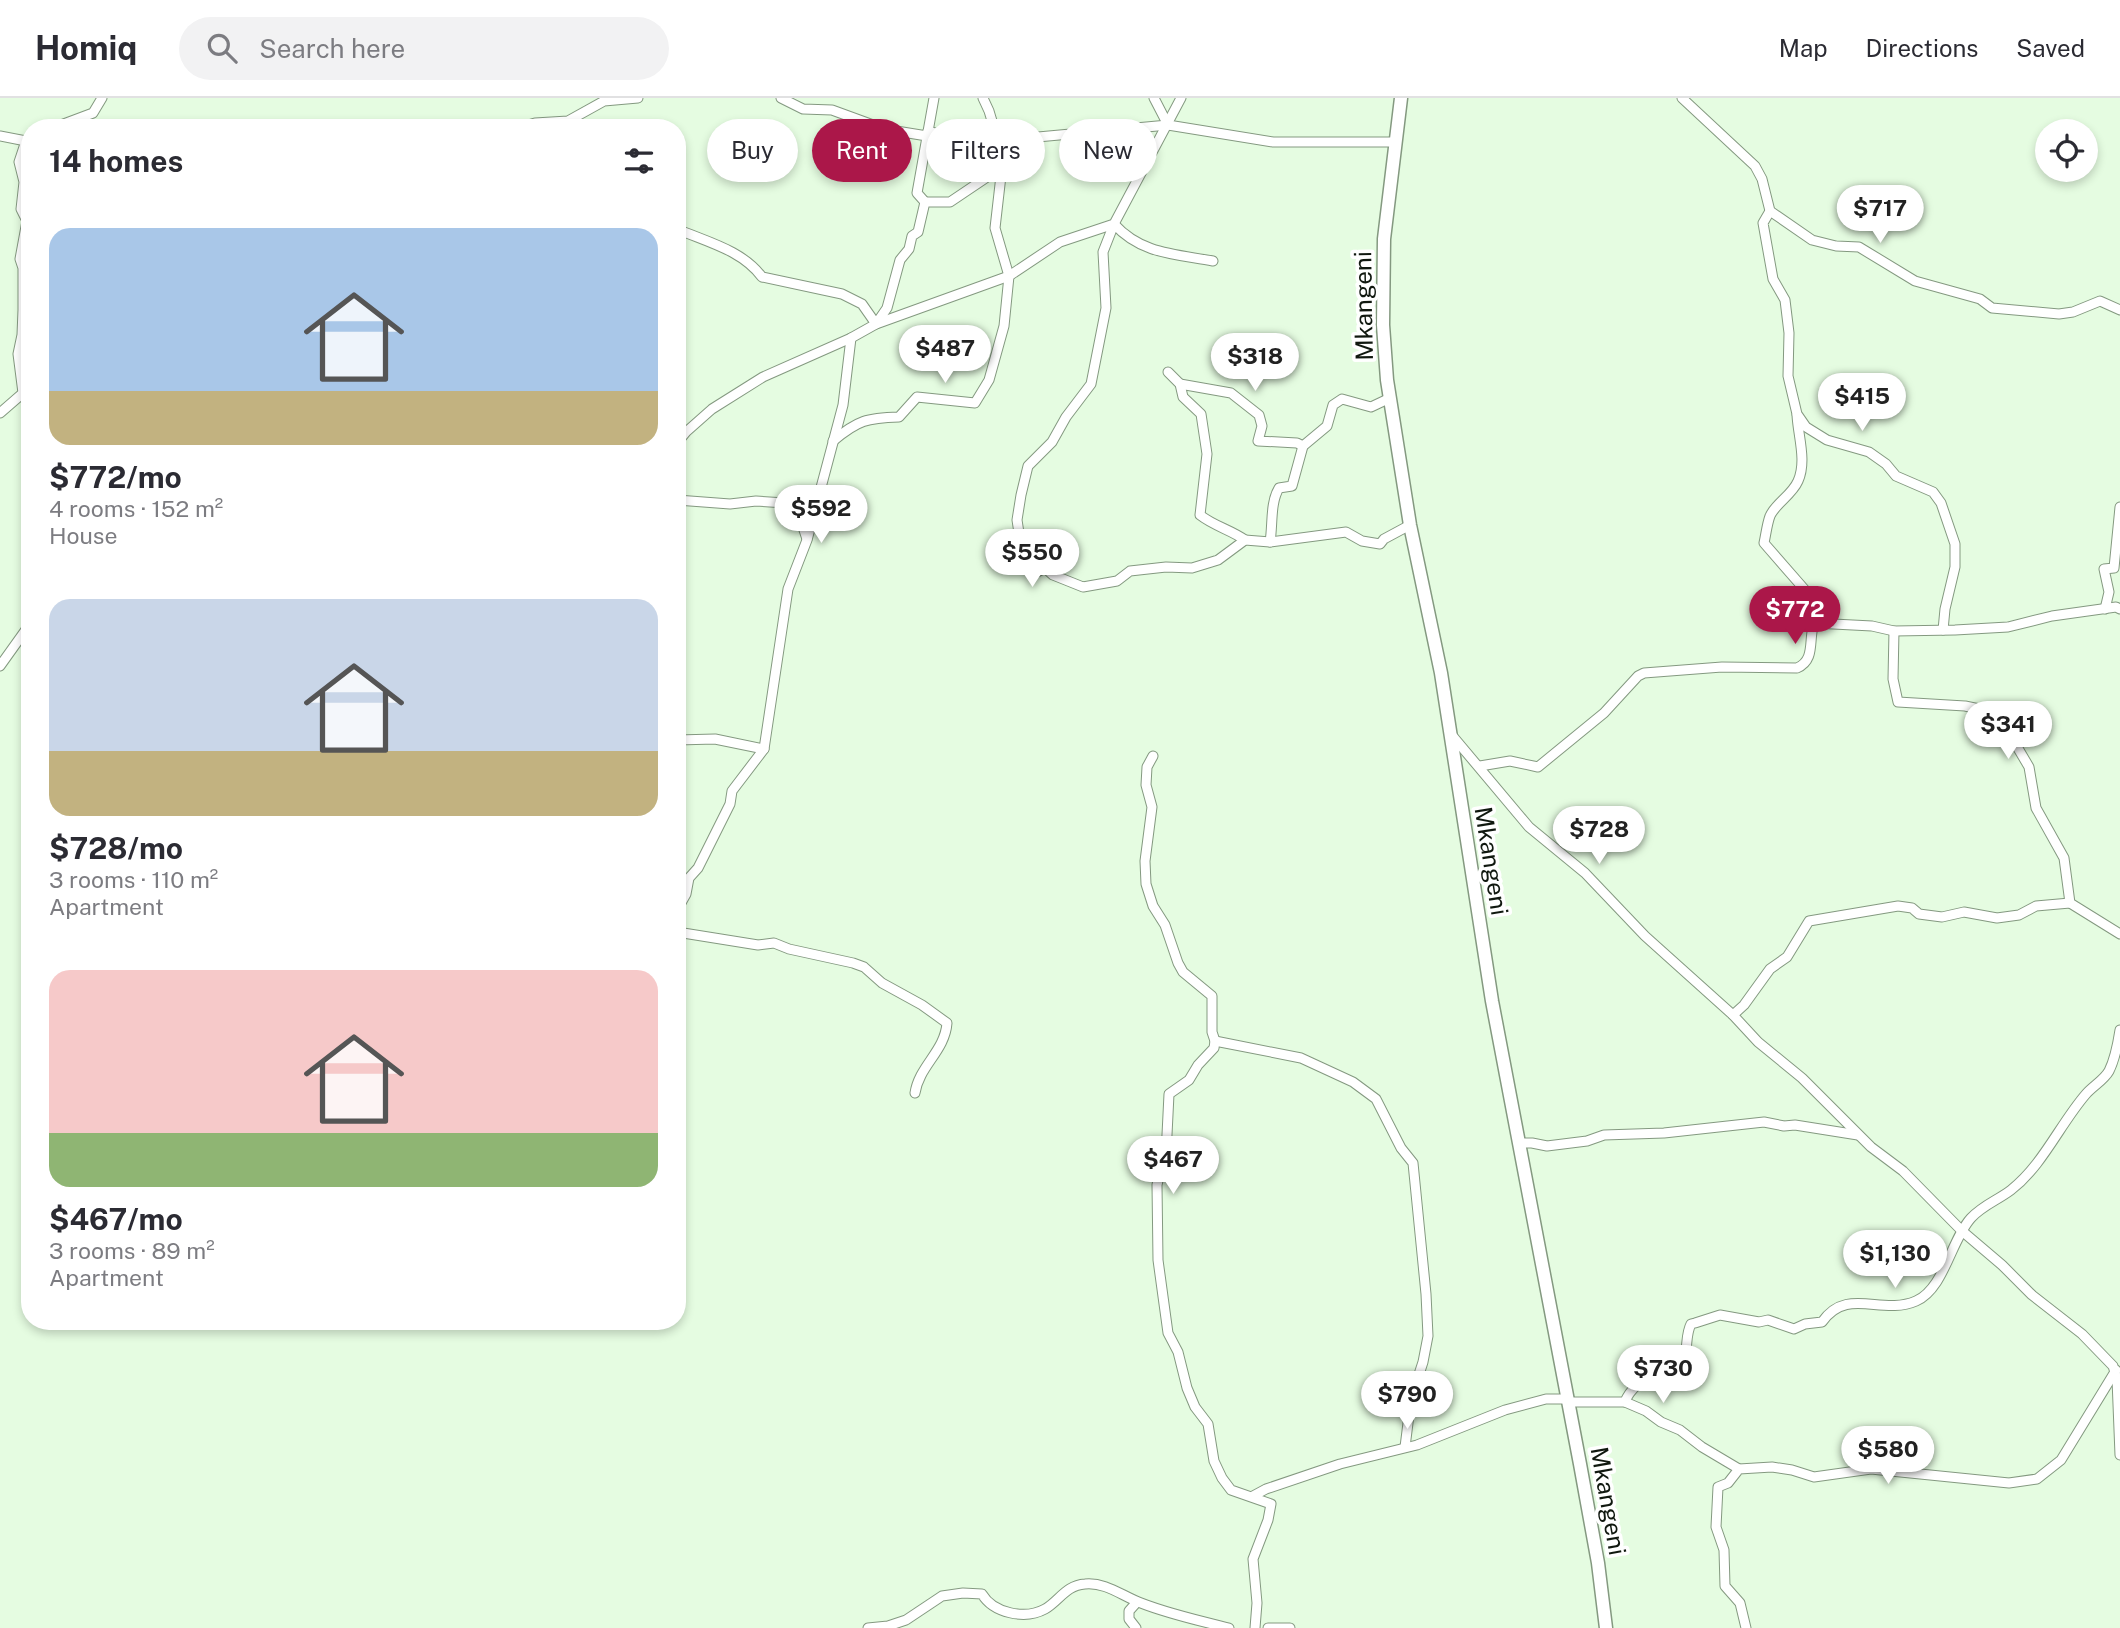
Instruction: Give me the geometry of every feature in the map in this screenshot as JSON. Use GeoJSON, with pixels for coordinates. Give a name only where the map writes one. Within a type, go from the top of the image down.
{"type":"FeatureCollection","features":[{"type":"Feature","properties":{"kind":"street"},"geometry":{"type":"LineString","coordinates":[[77,119],[93,113],[102,98]]}},
{"type":"Feature","properties":{"kind":"street"},"geometry":{"type":"LineString","coordinates":[[571,119],[604,100],[638,98]]}},
{"type":"Feature","properties":{"kind":"street"},"geometry":{"type":"LineString","coordinates":[[781,98],[803,108],[832,110],[884,129],[926,133]]}},
{"type":"Feature","properties":{"kind":"street"},"geometry":{"type":"LineString","coordinates":[[930,119],[934,98]]}},
{"type":"Feature","properties":{"kind":"street"},"geometry":{"type":"LineString","coordinates":[[983,98],[991,119]]}},
{"type":"Feature","properties":{"kind":"street"},"geometry":{"type":"LineString","coordinates":[[1154,98],[1168,125]]}},
{"type":"Feature","properties":{"kind":"street"},"geometry":{"type":"LineString","coordinates":[[1181,98],[1114,224],[1103,252],[1106,307],[1091,384],[1066,417],[1052,442],[1028,466],[1017,520],[1033,574],[1045,568],[1053,575],[1083,587],[1117,581],[1130,571],[1166,567],[1192,568],[1218,560],[1245,540]]}},
{"type":"Feature","properties":{"kind":"street","name":"Mkangeni"},"geometry":{"type":"LineString","coordinates":[[1401,98],[1384,239],[1383,325],[1390,398],[1410,525],[1441,673],[1492,1001],[1598,1563],[1606,1628]]}},
{"type":"Feature","properties":{"kind":"street"},"geometry":{"type":"LineString","coordinates":[[1682,98],[1755,166],[1762,179],[1770,211],[1812,240],[1836,246],[1859,247],[1915,281],[1972,296],[1992,308],[2059,314],[2073,312],[2100,301],[2120,310]]}},
{"type":"Feature","properties":{"kind":"street"},"geometry":{"type":"LineString","coordinates":[[1045,135],[1168,125],[1273,142],[1395,142]]}},
{"type":"Feature","properties":{"kind":"street"},"geometry":{"type":"LineString","coordinates":[[0,136],[21,139]]}},
{"type":"Feature","properties":{"kind":"street"},"geometry":{"type":"LineString","coordinates":[[926,139],[917,193],[925,202],[950,202],[980,182]]}},
{"type":"Feature","properties":{"kind":"street"},"geometry":{"type":"LineString","coordinates":[[832,442],[851,425],[875,418],[899,417],[917,397],[975,403],[989,380],[1004,326],[1009,276],[995,228],[1000,182]]}},
{"type":"Feature","properties":{"kind":"street"},"geometry":{"type":"LineString","coordinates":[[876,324],[887,308],[900,260],[909,249],[912,236],[918,232],[925,202]]}},
{"type":"Feature","properties":{"kind":"street"},"geometry":{"type":"LineString","coordinates":[[1480,766],[1510,761],[1538,767],[1604,713],[1638,676],[1650,671],[1722,667],[1797,668],[1802,666],[1810,655],[1814,623],[1805,590],[1795,575],[1764,543],[1771,514],[1787,499],[1798,482],[1801,471],[1801,437],[1788,376],[1789,333],[1785,300],[1773,279],[1763,223],[1770,211]]}},
{"type":"Feature","properties":{"kind":"street"},"geometry":{"type":"LineString","coordinates":[[1114,224],[1127,239],[1150,250],[1213,261]]}},
{"type":"Feature","properties":{"kind":"street"},"geometry":{"type":"LineString","coordinates":[[686,432],[712,409],[763,377],[876,324],[1009,276],[1060,242],[1114,224]]}},
{"type":"Feature","properties":{"kind":"street"},"geometry":{"type":"LineString","coordinates":[[686,233],[741,256],[762,277],[842,294],[862,304],[876,324]]}},
{"type":"Feature","properties":{"kind":"street"},"geometry":{"type":"LineString","coordinates":[[686,894],[689,878],[698,868],[730,804],[732,791],[764,748],[788,589],[807,540],[843,405],[851,338]]}},
{"type":"Feature","properties":{"kind":"street"},"geometry":{"type":"LineString","coordinates":[[21,340],[18,354],[21,368]]}},
{"type":"Feature","properties":{"kind":"street"},"geometry":{"type":"LineString","coordinates":[[1168,372],[1180,384],[1183,397],[1200,414],[1208,454],[1200,515],[1211,523],[1233,531],[1245,540],[1270,542],[1346,533],[1362,541],[1380,544],[1410,525]]}},
{"type":"Feature","properties":{"kind":"street"},"geometry":{"type":"LineString","coordinates":[[1180,384],[1231,393],[1259,415],[1262,426],[1258,441],[1297,443],[1303,446]]}},
{"type":"Feature","properties":{"kind":"street"},"geometry":{"type":"LineString","coordinates":[[0,413],[21,394]]}},
{"type":"Feature","properties":{"kind":"street"},"geometry":{"type":"LineString","coordinates":[[1270,542],[1274,497],[1279,488],[1292,486],[1303,446],[1327,426],[1333,405],[1342,399],[1371,407],[1390,398]]}},
{"type":"Feature","properties":{"kind":"street"},"geometry":{"type":"LineString","coordinates":[[1797,414],[1806,427],[1827,440],[1869,452],[1886,464],[1896,477],[1933,492],[1949,522],[1955,544],[1955,567],[1943,630]]}},
{"type":"Feature","properties":{"kind":"street"},"geometry":{"type":"LineString","coordinates":[[686,501],[730,504],[756,501],[785,503],[798,512],[807,540]]}},
{"type":"Feature","properties":{"kind":"street"},"geometry":{"type":"LineString","coordinates":[[2105,609],[2109,592],[2104,569],[2114,568],[2120,507]]}},
{"type":"Feature","properties":{"kind":"street"},"geometry":{"type":"LineString","coordinates":[[1814,623],[1872,626],[1894,631],[1943,630],[2008,627],[2029,620],[2120,609]]}},
{"type":"Feature","properties":{"kind":"street"},"geometry":{"type":"LineString","coordinates":[[1894,631],[1894,678],[1898,702],[1965,706],[1999,716],[2029,766],[2036,808],[2064,858],[2070,903]]}},
{"type":"Feature","properties":{"kind":"street"},"geometry":{"type":"LineString","coordinates":[[0,666],[21,637]]}},
{"type":"Feature","properties":{"kind":"street"},"geometry":{"type":"LineString","coordinates":[[1450,733],[1529,827],[1585,873],[1645,936],[1733,1015],[1758,1042],[1802,1078],[1859,1135],[1903,1171],[1962,1231],[2032,1295],[2087,1339],[2116,1370],[2120,1455]]}},
{"type":"Feature","properties":{"kind":"street"},"geometry":{"type":"LineString","coordinates":[[686,740],[715,739],[764,748]]}},
{"type":"Feature","properties":{"kind":"street"},"geometry":{"type":"LineString","coordinates":[[1153,756],[1147,766],[1146,785],[1152,807],[1145,861],[1146,884],[1183,972],[1212,996],[1212,1032],[1215,1041],[1214,1048],[1198,1065],[1189,1080],[1169,1094],[1166,1155],[1157,1185],[1158,1260],[1168,1333],[1178,1352],[1195,1407],[1208,1424],[1214,1461],[1231,1490],[1271,1504],[1268,1520],[1253,1559],[1257,1603],[1255,1628]]}},
{"type":"Feature","properties":{"kind":"street"},"geometry":{"type":"LineString","coordinates":[[1733,1015],[1744,1005],[1770,969],[1787,957],[1809,921],[1898,906],[1912,908],[1919,914],[1942,917],[1964,912],[1997,918],[2019,915],[2036,906],[2070,903],[2120,933]]}},
{"type":"Feature","properties":{"kind":"street"},"geometry":{"type":"LineString","coordinates":[[686,933],[758,944],[774,943],[789,949],[853,963],[864,967],[882,983],[922,1005],[947,1023],[946,1036],[917,1078],[915,1093]]}},
{"type":"Feature","properties":{"kind":"street"},"geometry":{"type":"LineString","coordinates":[[1625,1402],[1648,1376],[1677,1368],[1681,1364],[1686,1354],[1687,1331],[1695,1322],[1720,1315],[1759,1322],[1768,1320],[1794,1329],[1805,1324],[1822,1322],[1829,1311],[1840,1304],[1886,1306],[1916,1301],[1933,1286],[1970,1219],[1985,1206],[2011,1191],[2029,1172],[2086,1094],[2109,1072],[2120,1030]]}},
{"type":"Feature","properties":{"kind":"street"},"geometry":{"type":"LineString","coordinates":[[1215,1041],[1301,1058],[1353,1082],[1376,1099],[1401,1148],[1413,1163],[1428,1336],[1411,1399],[1405,1447]]}},
{"type":"Feature","properties":{"kind":"street"},"geometry":{"type":"LineString","coordinates":[[1519,1143],[1547,1146],[1587,1141],[1604,1135],[1664,1133],[1764,1122],[1859,1135]]}},
{"type":"Feature","properties":{"kind":"street"},"geometry":{"type":"LineString","coordinates":[[1254,1496],[1266,1489],[1340,1464],[1417,1445],[1505,1410],[1546,1399],[1625,1402],[1680,1430],[1739,1469],[1772,1467],[1814,1477],[1871,1469],[2009,1483],[2037,1479],[2061,1460],[2116,1370]]}},
{"type":"Feature","properties":{"kind":"street"},"geometry":{"type":"LineString","coordinates":[[1739,1469],[1728,1483],[1717,1487],[1716,1527],[1724,1550],[1725,1586],[1740,1603],[1746,1628]]}},
{"type":"Feature","properties":{"kind":"street"},"geometry":{"type":"LineString","coordinates":[[868,1628],[888,1626],[906,1620],[942,1596],[963,1593],[982,1594],[987,1602],[1000,1611],[1043,1610],[1067,1589],[1084,1584],[1107,1587],[1137,1602],[1229,1628]]}},
{"type":"Feature","properties":{"kind":"street"},"geometry":{"type":"LineString","coordinates":[[1136,1628],[1129,1619],[1129,1611],[1137,1602]]}},
{"type":"Feature","properties":{"kind":"street"},"geometry":{"type":"LineString","coordinates":[[1268,1628],[1290,1628]]}}]}
